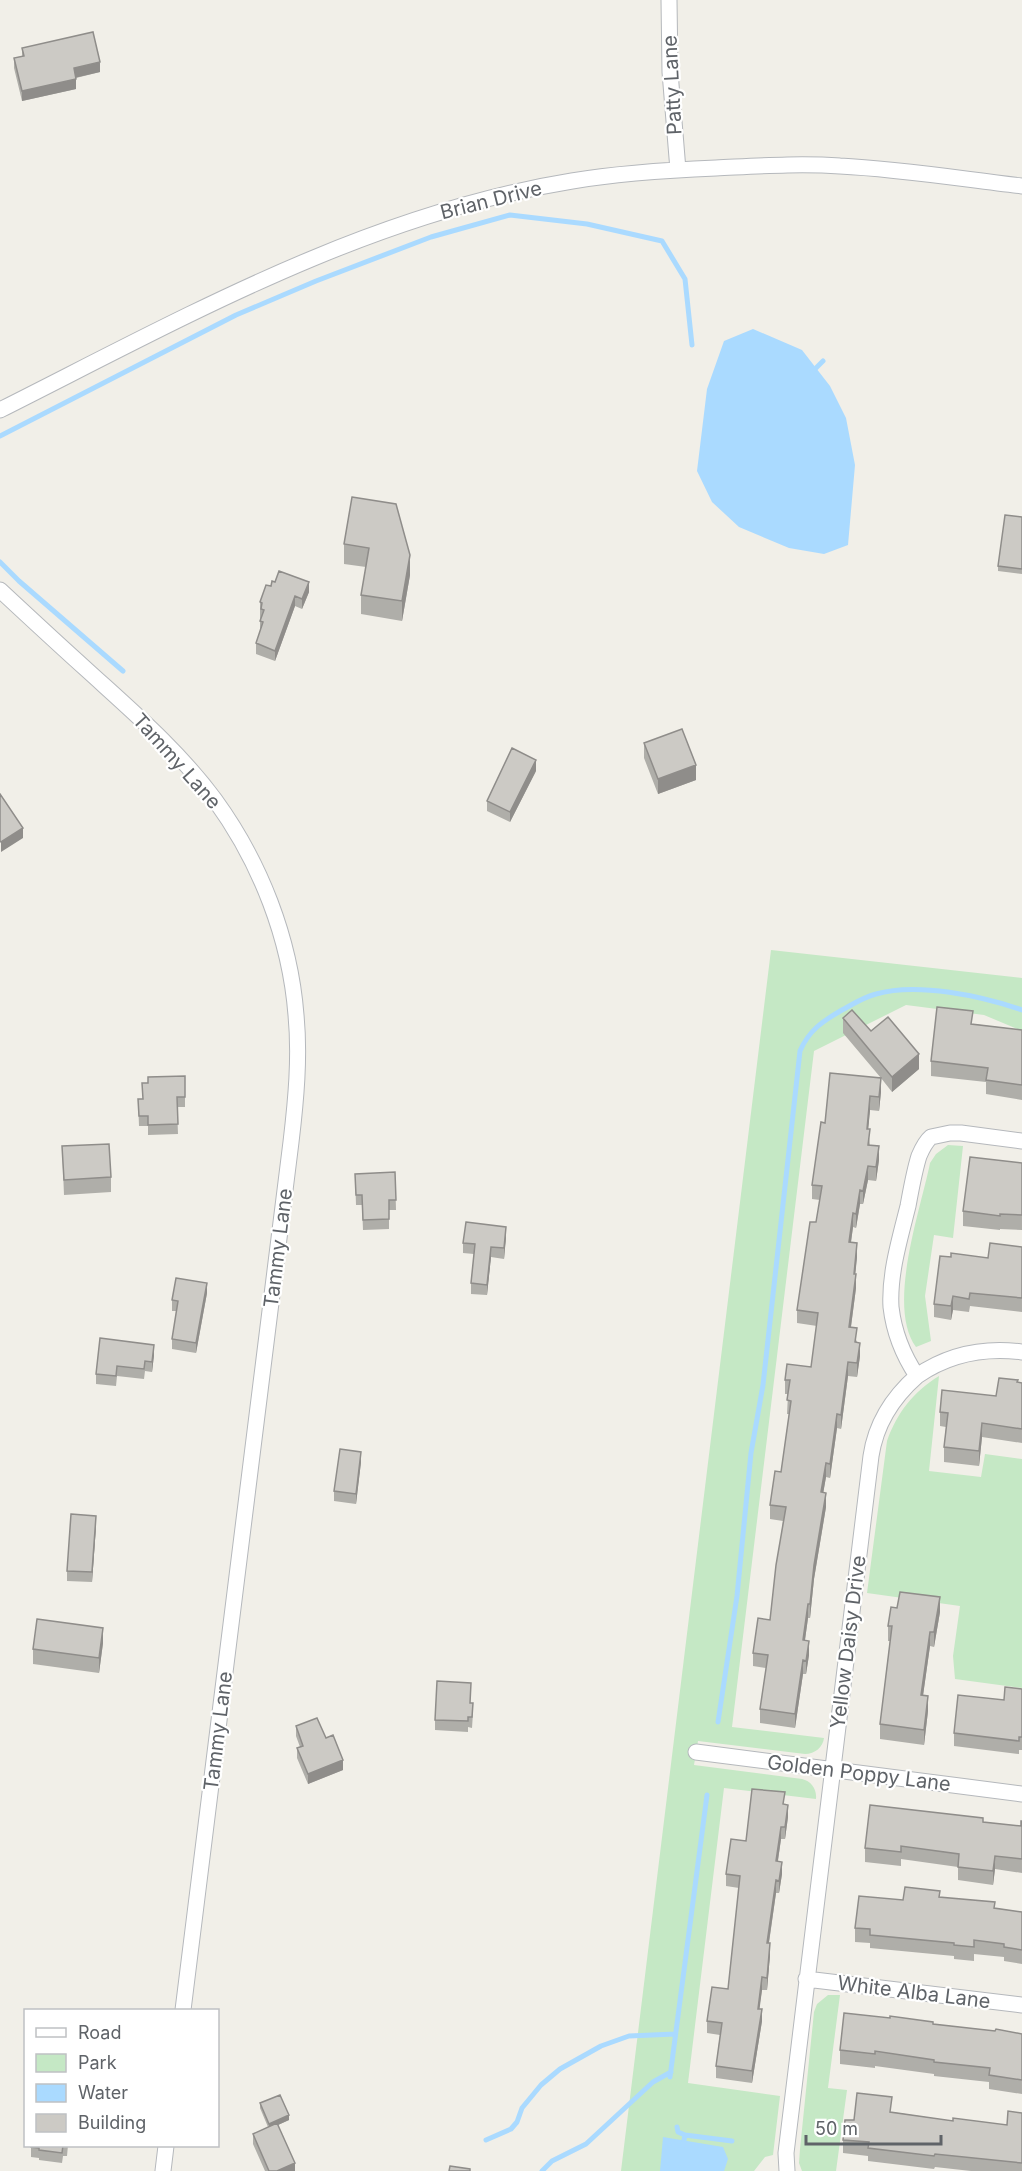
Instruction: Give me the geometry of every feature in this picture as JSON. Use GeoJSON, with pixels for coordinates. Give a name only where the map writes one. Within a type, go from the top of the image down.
{"type":"FeatureCollection","features":[{"type":"Feature","properties":{"kind":"street","name":"Patty Lane"},"geometry":{"type":"LineString","coordinates":[[669,0],[670,72],[678,170]]}},
{"type":"Feature","properties":{"kind":"street","name":"Brian Drive"},"geometry":{"type":"LineString","coordinates":[[0,411],[139,340],[318,255],[443,212],[545,186],[602,177],[678,170],[839,166],[1022,186]]}},
{"type":"Feature","properties":{"kind":"street","name":"Tammy Lane"},"geometry":{"type":"LineString","coordinates":[[0,590],[159,736],[215,800],[245,848],[265,889],[280,931],[294,996],[298,1054],[292,1131],[183,2009]]}},
{"type":"Feature","properties":{"kind":"street"},"geometry":{"type":"LineString","coordinates":[[917,1376],[899,1342],[891,1308],[891,1297],[900,1242],[919,1157],[927,1141],[928,1130],[1022,1141]]}},
{"type":"Feature","properties":{"kind":"street","name":"Yellow Daisy Drive"},"geometry":{"type":"LineString","coordinates":[[787,2171],[786,2153],[806,1979],[873,1446],[887,1410],[902,1390],[917,1376],[944,1360],[971,1352],[998,1350],[1022,1352]]}},
{"type":"Feature","properties":{"kind":"street","name":"Golden Poppy Lane"},"geometry":{"type":"LineString","coordinates":[[696,1752],[1022,1794]]}},
{"type":"Feature","properties":{"kind":"street","name":"White Alba Lane"},"geometry":{"type":"LineString","coordinates":[[806,1979],[1022,2006]]}},
{"type":"Feature","properties":{"kind":"street"},"geometry":{"type":"LineString","coordinates":[[163,2171],[166,2147]]}},
{"type":"Feature","properties":{"kind":"green space"},"geometry":{"type":"Polygon","coordinates":[[[771,950],[1022,978],[1022,1031],[984,1015],[906,1005],[814,1051],[732,1727],[824,1738],[818,1749],[805,1754],[698,1741],[694,1765],[802,1779],[811,1784],[816,1792],[816,1799],[724,1788],[688,2083],[780,2096],[773,2155],[765,2157],[754,2171],[621,2171],[771,950]]]}},
{"type":"Feature","properties":{"kind":"green space"},"geometry":{"type":"Polygon","coordinates":[[[948,1145],[963,1146],[953,1238],[934,1235],[925,1296],[931,1341],[916,1347],[908,1329],[904,1307],[908,1257],[930,1163],[936,1154],[948,1145]]]}},
{"type":"Feature","properties":{"kind":"green space"},"geometry":{"type":"Polygon","coordinates":[[[939,1376],[929,1471],[981,1477],[985,1454],[1022,1459],[1022,1688],[955,1679],[953,1656],[960,1606],[867,1593],[887,1441],[907,1404],[921,1389],[939,1376]]]}},
{"type":"Feature","properties":{"kind":"green space"},"geometry":{"type":"Polygon","coordinates":[[[828,1995],[840,1995],[828,2088],[847,2090],[836,2171],[802,2171],[799,2163],[800,2149],[814,2012],[817,2004],[828,1995]]]}},
{"type":"Feature","properties":{"kind":"water"},"geometry":{"type":"Polygon","coordinates":[[[753,329],[802,350],[830,386],[846,418],[855,465],[848,545],[824,554],[789,548],[739,527],[712,502],[697,471],[707,389],[724,341],[753,329]]]}},
{"type":"Feature","properties":{"kind":"water"},"geometry":{"type":"Polygon","coordinates":[[[663,2137],[723,2147],[728,2159],[724,2171],[660,2171],[663,2137]]]}},
{"type":"Feature","properties":{"kind":"building"},"geometry":{"type":"Polygon","coordinates":[[[93,32],[100,62],[74,68],[76,79],[22,91],[14,58],[24,56],[22,48],[93,32]]]}},
{"type":"Feature","properties":{"kind":"building"},"geometry":{"type":"Polygon","coordinates":[[[352,497],[396,504],[410,555],[402,601],[361,595],[369,548],[344,544],[352,497]]]}},
{"type":"Feature","properties":{"kind":"building"},"geometry":{"type":"Polygon","coordinates":[[[1005,515],[1022,517],[1022,569],[998,566],[1005,515]]]}},
{"type":"Feature","properties":{"kind":"building"},"geometry":{"type":"Polygon","coordinates":[[[279,571],[309,582],[302,599],[295,596],[275,651],[256,643],[263,622],[260,621],[264,610],[261,609],[262,603],[260,602],[266,585],[271,586],[272,581],[275,582],[279,571]]]}},
{"type":"Feature","properties":{"kind":"building"},"geometry":{"type":"Polygon","coordinates":[[[682,729],[696,765],[658,779],[644,743],[682,729]]]}},
{"type":"Feature","properties":{"kind":"building"},"geometry":{"type":"Polygon","coordinates":[[[512,748],[536,760],[510,812],[487,801],[512,748]]]}},
{"type":"Feature","properties":{"kind":"building"},"geometry":{"type":"Polygon","coordinates":[[[0,794],[23,828],[1,842],[0,841],[0,794]]]}},
{"type":"Feature","properties":{"kind":"building"},"geometry":{"type":"Polygon","coordinates":[[[937,1007],[973,1011],[971,1024],[1022,1030],[1022,1085],[986,1080],[988,1068],[931,1061],[937,1007]]]}},
{"type":"Feature","properties":{"kind":"building"},"geometry":{"type":"Polygon","coordinates":[[[852,1010],[871,1031],[888,1017],[919,1054],[892,1077],[843,1018],[852,1010]]]}},
{"type":"Feature","properties":{"kind":"building"},"geometry":{"type":"Polygon","coordinates":[[[830,1073],[881,1078],[879,1097],[870,1096],[867,1129],[870,1129],[868,1145],[879,1146],[876,1167],[868,1166],[863,1191],[860,1190],[856,1214],[853,1213],[849,1242],[857,1243],[854,1274],[856,1274],[849,1327],[857,1328],[855,1342],[860,1343],[857,1363],[848,1362],[841,1415],[837,1414],[830,1464],[826,1463],[821,1492],[826,1493],[803,1640],[809,1641],[806,1661],[803,1660],[795,1714],[760,1709],[768,1655],[753,1653],[758,1618],[770,1620],[786,1507],[770,1505],[775,1471],[781,1472],[791,1401],[787,1400],[790,1380],[785,1380],[787,1364],[811,1367],[818,1313],[797,1310],[810,1222],[816,1222],[822,1186],[812,1185],[821,1122],[825,1123],[830,1073]]]}},
{"type":"Feature","properties":{"kind":"building"},"geometry":{"type":"Polygon","coordinates":[[[185,1076],[185,1097],[177,1097],[178,1124],[148,1125],[148,1116],[139,1116],[138,1099],[143,1099],[142,1083],[148,1083],[148,1077],[185,1076]]]}},
{"type":"Feature","properties":{"kind":"building"},"geometry":{"type":"Polygon","coordinates":[[[109,1144],[111,1177],[64,1180],[62,1146],[109,1144]]]}},
{"type":"Feature","properties":{"kind":"building"},"geometry":{"type":"Polygon","coordinates":[[[970,1157],[1022,1163],[1022,1215],[1000,1214],[1000,1216],[963,1211],[970,1157]]]}},
{"type":"Feature","properties":{"kind":"building"},"geometry":{"type":"Polygon","coordinates":[[[395,1172],[396,1200],[389,1200],[389,1219],[363,1220],[362,1195],[356,1195],[355,1174],[395,1172]]]}},
{"type":"Feature","properties":{"kind":"building"},"geometry":{"type":"Polygon","coordinates":[[[466,1222],[506,1227],[504,1248],[491,1247],[487,1285],[471,1283],[475,1244],[463,1243],[466,1222]]]}},
{"type":"Feature","properties":{"kind":"building"},"geometry":{"type":"Polygon","coordinates":[[[990,1243],[1022,1247],[1022,1298],[970,1293],[969,1299],[953,1296],[951,1306],[934,1304],[940,1256],[951,1257],[951,1253],[988,1258],[990,1243]]]}},
{"type":"Feature","properties":{"kind":"building"},"geometry":{"type":"Polygon","coordinates":[[[176,1278],[207,1283],[196,1343],[172,1339],[178,1301],[172,1300],[176,1278]]]}},
{"type":"Feature","properties":{"kind":"building"},"geometry":{"type":"Polygon","coordinates":[[[100,1338],[154,1345],[152,1362],[145,1361],[144,1369],[117,1366],[116,1376],[96,1374],[100,1338]]]}},
{"type":"Feature","properties":{"kind":"building"},"geometry":{"type":"Polygon","coordinates":[[[999,1378],[1018,1380],[1017,1382],[1022,1383],[1022,1429],[982,1423],[979,1451],[944,1447],[948,1413],[940,1412],[942,1390],[996,1396],[999,1378]]]}},
{"type":"Feature","properties":{"kind":"building"},"geometry":{"type":"Polygon","coordinates":[[[340,1449],[361,1452],[356,1494],[334,1491],[340,1449]]]}},
{"type":"Feature","properties":{"kind":"building"},"geometry":{"type":"Polygon","coordinates":[[[71,1514],[96,1516],[92,1572],[67,1571],[71,1514]]]}},
{"type":"Feature","properties":{"kind":"building"},"geometry":{"type":"Polygon","coordinates":[[[900,1592],[940,1597],[934,1632],[930,1632],[921,1695],[928,1696],[924,1730],[880,1724],[892,1626],[888,1626],[891,1607],[897,1608],[900,1592]]]}},
{"type":"Feature","properties":{"kind":"building"},"geometry":{"type":"Polygon","coordinates":[[[37,1619],[103,1628],[99,1658],[33,1649],[37,1619]]]}},
{"type":"Feature","properties":{"kind":"building"},"geometry":{"type":"Polygon","coordinates":[[[437,1681],[471,1683],[472,1717],[468,1717],[468,1721],[435,1720],[437,1681]]]}},
{"type":"Feature","properties":{"kind":"building"},"geometry":{"type":"Polygon","coordinates":[[[1005,1687],[1022,1689],[1022,1737],[1019,1737],[1019,1741],[954,1733],[958,1695],[1004,1700],[1005,1687]]]}},
{"type":"Feature","properties":{"kind":"building"},"geometry":{"type":"Polygon","coordinates":[[[317,1718],[326,1738],[333,1735],[343,1760],[308,1774],[297,1748],[303,1746],[296,1726],[317,1718]]]}},
{"type":"Feature","properties":{"kind":"building"},"geometry":{"type":"Polygon","coordinates":[[[752,1789],[785,1792],[783,1804],[788,1805],[785,1827],[781,1827],[776,1861],[782,1862],[779,1881],[776,1880],[767,1943],[770,1943],[767,1978],[762,1977],[758,2009],[762,2009],[752,2071],[716,2066],[722,2023],[707,2021],[712,1987],[728,1989],[740,1876],[726,1874],[731,1839],[746,1841],[752,1789]]]}},
{"type":"Feature","properties":{"kind":"building"},"geometry":{"type":"Polygon","coordinates":[[[870,1805],[983,1818],[983,1822],[1021,1826],[1022,1821],[1022,1859],[995,1856],[993,1871],[958,1867],[959,1854],[901,1846],[901,1852],[865,1848],[870,1805]]]}},
{"type":"Feature","properties":{"kind":"building"},"geometry":{"type":"Polygon","coordinates":[[[905,1887],[940,1891],[939,1897],[995,1902],[994,1908],[1022,1912],[1022,1950],[1004,1947],[1004,1944],[974,1940],[974,1947],[870,1935],[870,1929],[855,1928],[859,1896],[903,1900],[905,1887]]]}},
{"type":"Feature","properties":{"kind":"building"},"geometry":{"type":"Polygon","coordinates":[[[844,2013],[890,2018],[890,2016],[933,2022],[933,2024],[995,2031],[996,2029],[1022,2034],[1022,2080],[989,2075],[990,2068],[934,2062],[934,2060],[875,2051],[875,2054],[840,2050],[844,2013]]]}},
{"type":"Feature","properties":{"kind":"building"},"geometry":{"type":"Polygon","coordinates":[[[857,2093],[892,2097],[890,2112],[953,2121],[953,2118],[1007,2125],[1008,2111],[1022,2113],[1022,2163],[868,2148],[869,2142],[843,2140],[845,2120],[854,2120],[857,2093]]]}},
{"type":"Feature","properties":{"kind":"building"},"geometry":{"type":"Polygon","coordinates":[[[280,2095],[289,2115],[269,2124],[260,2103],[280,2095]]]}},
{"type":"Feature","properties":{"kind":"building"},"geometry":{"type":"Polygon","coordinates":[[[277,2123],[295,2163],[277,2171],[269,2171],[253,2134],[277,2123]]]}},
{"type":"Feature","properties":{"kind":"building"},"geometry":{"type":"Polygon","coordinates":[[[31,2147],[63,2147],[62,2153],[39,2150],[39,2148],[31,2147]]]}},
{"type":"Feature","properties":{"kind":"building"},"geometry":{"type":"Polygon","coordinates":[[[450,2166],[470,2169],[470,2171],[449,2171],[450,2166]]]}},
{"type":"Feature","properties":{"kind":"waterway"},"geometry":{"type":"LineString","coordinates":[[0,436],[236,315],[316,281],[431,237],[510,215],[587,224],[662,241],[685,279],[692,345]]}},
{"type":"Feature","properties":{"kind":"waterway"},"geometry":{"type":"LineString","coordinates":[[812,372],[823,361]]}},
{"type":"Feature","properties":{"kind":"waterway"},"geometry":{"type":"LineString","coordinates":[[0,562],[123,671]]}},
{"type":"Feature","properties":{"kind":"waterway"},"geometry":{"type":"LineString","coordinates":[[718,1722],[737,1596],[751,1453],[763,1385],[800,1051],[812,1032],[829,1018],[867,997],[892,991],[910,989],[949,992],[1022,1010]]}},
{"type":"Feature","properties":{"kind":"waterway"},"geometry":{"type":"LineString","coordinates":[[670,2077],[707,1795]]}},
{"type":"Feature","properties":{"kind":"waterway"},"geometry":{"type":"LineString","coordinates":[[486,2140],[511,2129],[517,2122],[522,2108],[541,2085],[560,2069],[601,2046],[629,2036],[675,2034]]}},
{"type":"Feature","properties":{"kind":"waterway"},"geometry":{"type":"LineString","coordinates":[[542,2171],[552,2161],[586,2144],[653,2082],[671,2072]]}},
{"type":"Feature","properties":{"kind":"waterway"},"geometry":{"type":"LineString","coordinates":[[677,2127],[678,2132],[685,2135]]}},
{"type":"Feature","properties":{"kind":"waterway"},"geometry":{"type":"LineString","coordinates":[[683,2145],[685,2135],[732,2141]]}}]}
